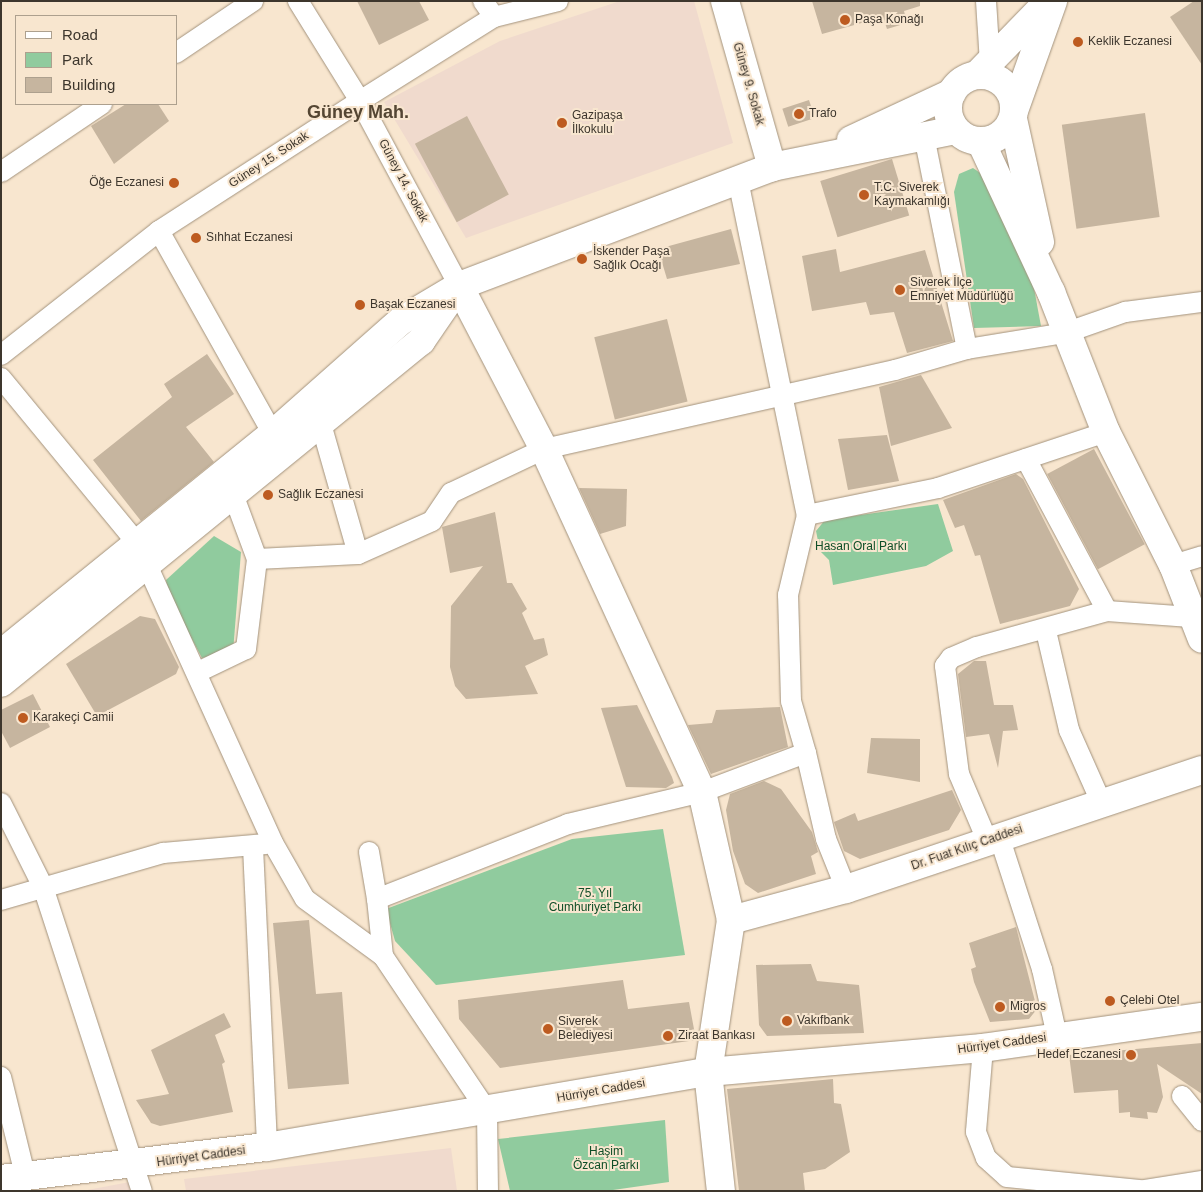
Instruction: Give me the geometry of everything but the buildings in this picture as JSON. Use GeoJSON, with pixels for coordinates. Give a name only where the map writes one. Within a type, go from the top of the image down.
{"type":"FeatureCollection","features":[{"type":"Feature","properties":{"kind":"main road","name":"Güney 9. Sokak"},"geometry":{"type":"LineString","coordinates":[[725,1],[772,167]]}},
{"type":"Feature","properties":{"kind":"main road"},"geometry":{"type":"LineString","coordinates":[[809,160],[952,93],[984,69],[1051,1]]}},
{"type":"Feature","properties":{"kind":"main road"},"geometry":{"type":"LineString","coordinates":[[981,142],[1000,136],[1014,113],[1051,1]]}},
{"type":"Feature","properties":{"kind":"main road"},"geometry":{"type":"LineString","coordinates":[[984,69],[999,80],[1010,92],[1051,292]]}},
{"type":"Feature","properties":{"kind":"main road"},"geometry":{"type":"LineString","coordinates":[[952,93],[948,112],[956,130]]}},
{"type":"Feature","properties":{"kind":"main road"},"geometry":{"type":"LineString","coordinates":[[1,654],[273,434],[402,320],[459,286],[772,167],[956,130],[981,142],[1051,292],[1065,333],[1106,432],[1173,566],[1196,628]]}},
{"type":"Feature","properties":{"kind":"main road"},"geometry":{"type":"LineString","coordinates":[[1,683],[146,570],[233,494],[421,341],[459,286]]}},
{"type":"Feature","properties":{"kind":"main road"},"geometry":{"type":"LineString","coordinates":[[459,286],[544,448],[702,792],[731,920],[708,1072],[721,1191]]}},
{"type":"Feature","properties":{"kind":"main road","name":"Dr. Fuat Kılıç Caddesi"},"geometry":{"type":"LineString","coordinates":[[731,920],[846,889],[993,838],[1202,770]]}},
{"type":"Feature","properties":{"kind":"main road","name":"Hürriyet Caddesi"},"geometry":{"type":"LineString","coordinates":[[13,1177],[138,1179],[267,1147],[708,1072],[983,1048],[1056,1036],[1202,1017]]}},
{"type":"Feature","properties":{"kind":"street"},"geometry":{"type":"LineString","coordinates":[[178,52],[253,1]]}},
{"type":"Feature","properties":{"kind":"street","name":"Güney 14. Sokak"},"geometry":{"type":"LineString","coordinates":[[298,1],[360,101],[459,286]]}},
{"type":"Feature","properties":{"kind":"street","name":"Güney 15. Sokak"},"geometry":{"type":"LineString","coordinates":[[1,355],[159,231],[360,101],[489,9],[558,1]]}},
{"type":"Feature","properties":{"kind":"street"},"geometry":{"type":"LineString","coordinates":[[984,69],[986,1]]}},
{"type":"Feature","properties":{"kind":"street"},"geometry":{"type":"LineString","coordinates":[[1,172],[101,105]]}},
{"type":"Feature","properties":{"kind":"street"},"geometry":{"type":"LineString","coordinates":[[924,136],[967,349]]}},
{"type":"Feature","properties":{"kind":"street"},"geometry":{"type":"LineString","coordinates":[[738,180],[807,515],[788,595],[791,701],[806,753],[826,839],[846,889]]}},
{"type":"Feature","properties":{"kind":"street"},"geometry":{"type":"LineString","coordinates":[[159,231],[273,434]]}},
{"type":"Feature","properties":{"kind":"street"},"geometry":{"type":"LineString","coordinates":[[257,559],[358,554],[432,520],[451,493],[544,448],[895,370],[967,349],[1065,333],[1125,312],[1202,302]]}},
{"type":"Feature","properties":{"kind":"street"},"geometry":{"type":"LineString","coordinates":[[1,378],[137,543],[146,570],[198,672],[273,843],[305,899],[383,956],[487,1111],[488,1191]]}},
{"type":"Feature","properties":{"kind":"street"},"geometry":{"type":"LineString","coordinates":[[321,424],[358,554]]}},
{"type":"Feature","properties":{"kind":"street"},"geometry":{"type":"LineString","coordinates":[[807,515],[938,488],[1106,432]]}},
{"type":"Feature","properties":{"kind":"street"},"geometry":{"type":"LineString","coordinates":[[1026,459],[1107,612]]}},
{"type":"Feature","properties":{"kind":"street"},"geometry":{"type":"LineString","coordinates":[[198,672],[246,649],[257,559],[233,494]]}},
{"type":"Feature","properties":{"kind":"street"},"geometry":{"type":"LineString","coordinates":[[1173,566],[1202,556]]}},
{"type":"Feature","properties":{"kind":"street"},"geometry":{"type":"LineString","coordinates":[[1056,1036],[1042,969],[993,838],[959,774],[945,666],[951,658],[977,646],[1046,631],[1107,612],[1196,628]]}},
{"type":"Feature","properties":{"kind":"street"},"geometry":{"type":"LineString","coordinates":[[1046,631],[1069,730],[1102,804]]}},
{"type":"Feature","properties":{"kind":"street"},"geometry":{"type":"LineString","coordinates":[[377,900],[568,824],[702,792],[806,753]]}},
{"type":"Feature","properties":{"kind":"street"},"geometry":{"type":"LineString","coordinates":[[1,803],[43,888],[138,1179]]}},
{"type":"Feature","properties":{"kind":"street"},"geometry":{"type":"LineString","coordinates":[[1,900],[163,852],[253,847],[273,843]]}},
{"type":"Feature","properties":{"kind":"street"},"geometry":{"type":"LineString","coordinates":[[253,847],[267,1147]]}},
{"type":"Feature","properties":{"kind":"street"},"geometry":{"type":"LineString","coordinates":[[369,852],[377,900],[383,956]]}},
{"type":"Feature","properties":{"kind":"street"},"geometry":{"type":"LineString","coordinates":[[983,1048],[976,1132],[986,1158],[1003,1184],[1139,1190],[1202,1181]]}},
{"type":"Feature","properties":{"kind":"street"},"geometry":{"type":"LineString","coordinates":[[1,1077],[13,1177]]}},
{"type":"Feature","properties":{"kind":"street"},"geometry":{"type":"LineString","coordinates":[[1182,1096],[1202,1121]]}},
{"type":"Feature","properties":{"kind":"shaded area","name":"Gazipaşa İlkokulu"},"geometry":{"type":"Polygon","coordinates":[[[620,1],[694,1],[733,143],[466,238],[384,102],[500,41],[620,1]]]}},
{"type":"Feature","properties":{"kind":"shaded area"},"geometry":{"type":"Polygon","coordinates":[[[451,1148],[457,1191],[186,1191],[184,1179],[451,1148]]]}},
{"type":"Feature","properties":{"kind":"shaded area"},"geometry":{"type":"Polygon","coordinates":[[[135,1181],[137,1191],[82,1191],[135,1181]]]}},
{"type":"Feature","properties":{"kind":"green space"},"geometry":{"type":"Polygon","coordinates":[[[973,168],[989,179],[1033,283],[1041,326],[974,328],[954,192],[959,174],[973,168]]]}},
{"type":"Feature","properties":{"kind":"green space","name":"Hasan Oral Parkı"},"geometry":{"type":"Polygon","coordinates":[[[938,504],[953,551],[926,566],[833,585],[829,560],[820,551],[816,531],[825,520],[938,504]]]}},
{"type":"Feature","properties":{"kind":"green space"},"geometry":{"type":"Polygon","coordinates":[[[214,536],[241,552],[233,652],[202,658],[168,595],[166,580],[214,536]]]}},
{"type":"Feature","properties":{"kind":"green space","name":"75. Yıl Cumhuriyet Parkı"},"geometry":{"type":"Polygon","coordinates":[[[663,829],[685,955],[436,985],[395,941],[386,909],[572,839],[663,829]]]}},
{"type":"Feature","properties":{"kind":"green space","name":"Haşim Özcan Parkı"},"geometry":{"type":"Polygon","coordinates":[[[665,1120],[669,1182],[606,1191],[510,1191],[498,1139],[665,1120]]]}},
{"type":"Feature","properties":{"kind":"place","name":"Paşa Konağı"},"geometry":{"type":"Point","coordinates":[845,20]}},
{"type":"Feature","properties":{"kind":"place","name":"Keklik Eczanesi"},"geometry":{"type":"Point","coordinates":[1078,42]}},
{"type":"Feature","properties":{"kind":"place","name":"Trafo"},"geometry":{"type":"Point","coordinates":[799,114]}},
{"type":"Feature","properties":{"kind":"place","name":"Gazipaşa İlkokulu"},"geometry":{"type":"Point","coordinates":[562,123]}},
{"type":"Feature","properties":{"kind":"place","name":"Öğe Eczanesi"},"geometry":{"type":"Point","coordinates":[174,183]}},
{"type":"Feature","properties":{"kind":"place","name":"T.C. Siverek Kaymakamlığı"},"geometry":{"type":"Point","coordinates":[864,195]}},
{"type":"Feature","properties":{"kind":"place","name":"Sıhhat Eczanesi"},"geometry":{"type":"Point","coordinates":[196,238]}},
{"type":"Feature","properties":{"kind":"place","name":"İskender Paşa Sağlık Ocağı"},"geometry":{"type":"Point","coordinates":[582,259]}},
{"type":"Feature","properties":{"kind":"place","name":"Siverek İlçe Emniyet Müdürlüğü"},"geometry":{"type":"Point","coordinates":[900,290]}},
{"type":"Feature","properties":{"kind":"place","name":"Başak Eczanesi"},"geometry":{"type":"Point","coordinates":[360,305]}},
{"type":"Feature","properties":{"kind":"place","name":"Sağlık Eczanesi"},"geometry":{"type":"Point","coordinates":[268,495]}},
{"type":"Feature","properties":{"kind":"place","name":"Karakeçi Camii"},"geometry":{"type":"Point","coordinates":[23,718]}},
{"type":"Feature","properties":{"kind":"place","name":"Çelebi Otel"},"geometry":{"type":"Point","coordinates":[1110,1001]}},
{"type":"Feature","properties":{"kind":"place","name":"Migros"},"geometry":{"type":"Point","coordinates":[1000,1007]}},
{"type":"Feature","properties":{"kind":"place","name":"Vakıfbank"},"geometry":{"type":"Point","coordinates":[787,1021]}},
{"type":"Feature","properties":{"kind":"place","name":"Siverek Belediyesi"},"geometry":{"type":"Point","coordinates":[548,1029]}},
{"type":"Feature","properties":{"kind":"place","name":"Ziraat Bankası"},"geometry":{"type":"Point","coordinates":[668,1036]}},
{"type":"Feature","properties":{"kind":"place","name":"Hedef Eczanesi"},"geometry":{"type":"Point","coordinates":[1131,1055]}},
{"type":"Feature","properties":{"kind":"district","name":"Güney Mah."},"geometry":{"type":"Point","coordinates":[358,112]}}]}
